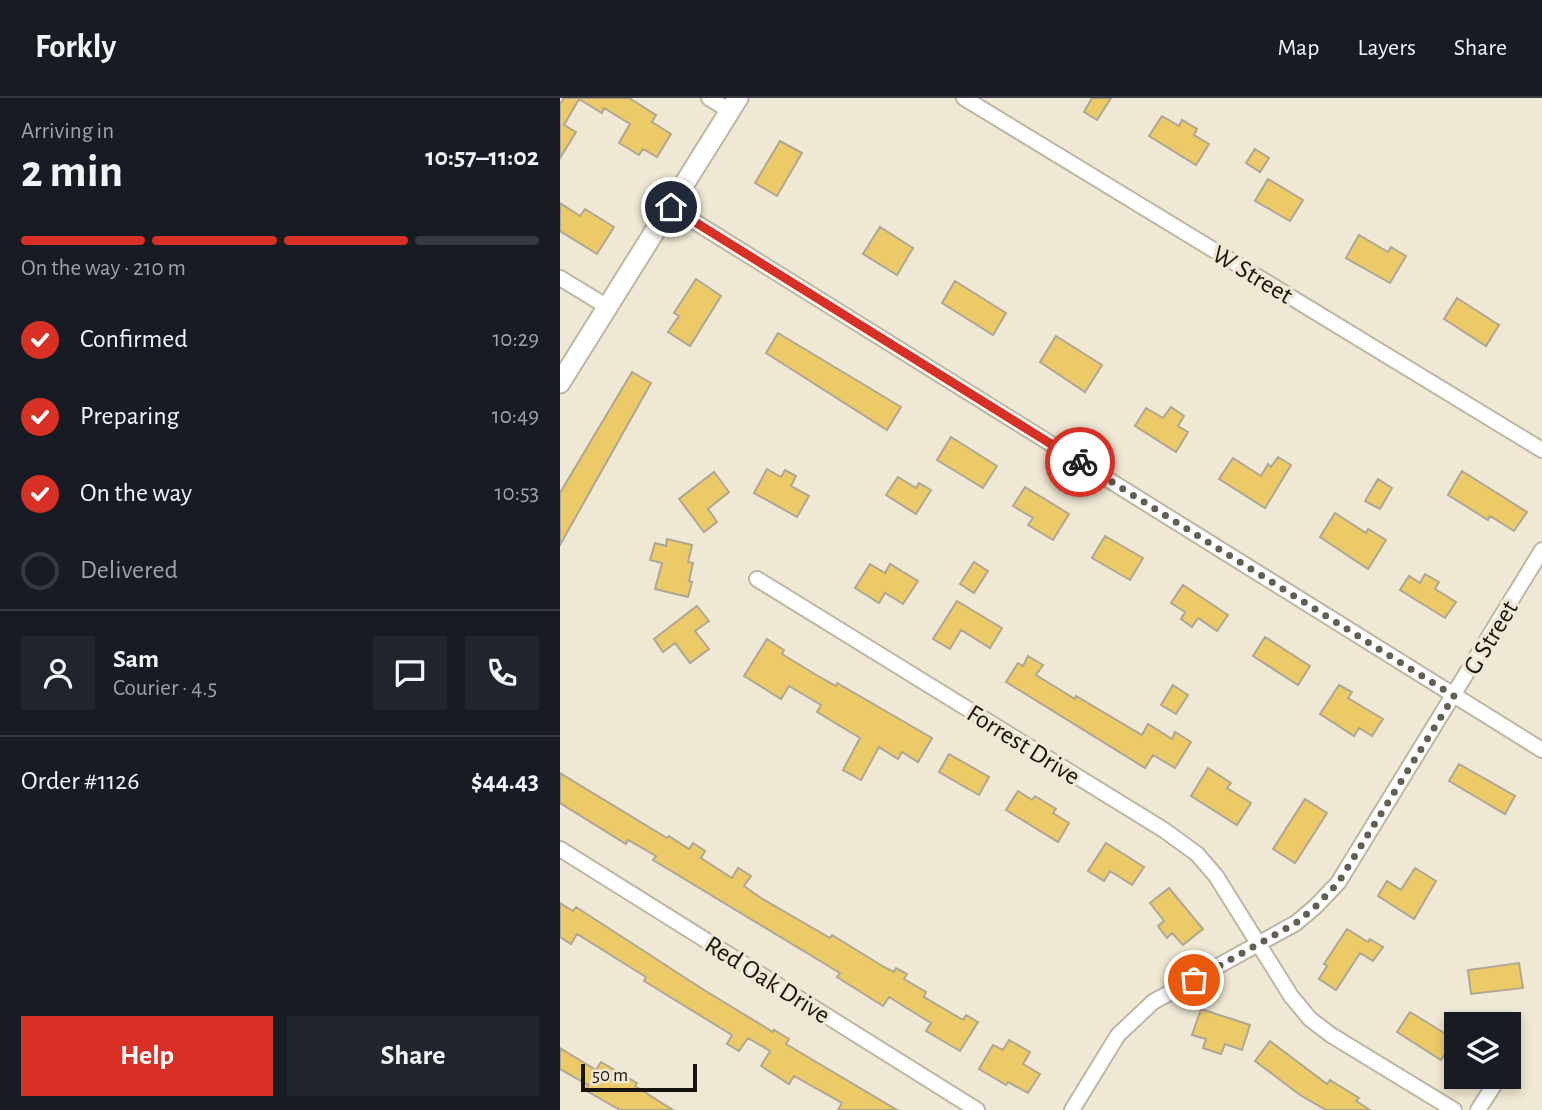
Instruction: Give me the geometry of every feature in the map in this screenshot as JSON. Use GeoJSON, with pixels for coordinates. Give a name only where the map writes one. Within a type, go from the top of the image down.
{"type":"FeatureCollection","features":[{"type":"Feature","properties":{"kind":"street"},"geometry":{"type":"LineString","coordinates":[[560,383],[734,104],[709,98]]}},
{"type":"Feature","properties":{"kind":"street","name":"W Street"},"geometry":{"type":"LineString","coordinates":[[964,98],[1542,450]]}},
{"type":"Feature","properties":{"kind":"street"},"geometry":{"type":"LineString","coordinates":[[671,207],[1542,750]]}},
{"type":"Feature","properties":{"kind":"street"},"geometry":{"type":"LineString","coordinates":[[560,278],[606,306]]}},
{"type":"Feature","properties":{"kind":"street","name":"G Street"},"geometry":{"type":"LineString","coordinates":[[1072,1110],[1118,1035],[1153,1002],[1296,923],[1338,883],[1542,550]]}},
{"type":"Feature","properties":{"kind":"street","name":"Forrest Drive"},"geometry":{"type":"LineString","coordinates":[[757,579],[1164,830],[1197,854],[1216,876],[1257,945],[1310,1019],[1331,1035],[1454,1110]]}},
{"type":"Feature","properties":{"kind":"street","name":"Red Oak Drive"},"geometry":{"type":"LineString","coordinates":[[560,849],[977,1110]]}},
{"type":"Feature","properties":{"kind":"street"},"geometry":{"type":"LineString","coordinates":[[1478,1110],[1492,1089]]}},
{"type":"Feature","properties":{"kind":"building"},"geometry":{"type":"Polygon","coordinates":[[[564,98],[629,98],[656,115],[652,122],[671,134],[657,157],[643,149],[639,155],[619,143],[630,124],[604,108],[602,113],[579,99],[564,125],[576,132],[560,158],[560,104],[564,98]]]}},
{"type":"Feature","properties":{"kind":"building"},"geometry":{"type":"Polygon","coordinates":[[[1092,98],[1111,98],[1097,120],[1084,112],[1092,98]]]}},
{"type":"Feature","properties":{"kind":"building"},"geometry":{"type":"Polygon","coordinates":[[[1162,116],[1179,126],[1182,120],[1197,129],[1194,135],[1209,144],[1196,165],[1149,136],[1162,116]]]}},
{"type":"Feature","properties":{"kind":"building"},"geometry":{"type":"Polygon","coordinates":[[[780,141],[802,153],[777,196],[755,183],[780,141]]]}},
{"type":"Feature","properties":{"kind":"building"},"geometry":{"type":"Polygon","coordinates":[[[1255,149],[1269,158],[1260,172],[1246,163],[1255,149]]]}},
{"type":"Feature","properties":{"kind":"building"},"geometry":{"type":"Polygon","coordinates":[[[1268,179],[1303,200],[1290,221],[1255,201],[1268,179]]]}},
{"type":"Feature","properties":{"kind":"building"},"geometry":{"type":"Polygon","coordinates":[[[560,203],[580,216],[585,209],[614,227],[597,254],[560,231],[560,203]]]}},
{"type":"Feature","properties":{"kind":"building"},"geometry":{"type":"Polygon","coordinates":[[[880,227],[913,248],[897,275],[863,254],[880,227]]]}},
{"type":"Feature","properties":{"kind":"building"},"geometry":{"type":"Polygon","coordinates":[[[1359,235],[1388,252],[1391,247],[1406,256],[1390,283],[1346,258],[1359,235]]]}},
{"type":"Feature","properties":{"kind":"building"},"geometry":{"type":"Polygon","coordinates":[[[696,279],[721,296],[690,346],[668,332],[679,316],[674,313],[696,279]]]}},
{"type":"Feature","properties":{"kind":"building"},"geometry":{"type":"Polygon","coordinates":[[[955,281],[1006,313],[993,335],[942,303],[955,281]]]}},
{"type":"Feature","properties":{"kind":"building"},"geometry":{"type":"Polygon","coordinates":[[[1457,298],[1499,325],[1486,346],[1444,319],[1457,298]]]}},
{"type":"Feature","properties":{"kind":"building"},"geometry":{"type":"Polygon","coordinates":[[[778,333],[901,407],[887,430],[766,353],[778,333]]]}},
{"type":"Feature","properties":{"kind":"building"},"geometry":{"type":"Polygon","coordinates":[[[1056,336],[1102,365],[1085,392],[1040,362],[1056,336]]]}},
{"type":"Feature","properties":{"kind":"building"},"geometry":{"type":"Polygon","coordinates":[[[632,372],[651,383],[560,545],[560,493],[632,372]]]}},
{"type":"Feature","properties":{"kind":"building"},"geometry":{"type":"Polygon","coordinates":[[[1171,407],[1184,416],[1178,426],[1188,432],[1176,452],[1135,426],[1146,408],[1163,418],[1171,407]]]}},
{"type":"Feature","properties":{"kind":"building"},"geometry":{"type":"Polygon","coordinates":[[[951,437],[997,466],[983,488],[937,460],[951,437]]]}},
{"type":"Feature","properties":{"kind":"building"},"geometry":{"type":"Polygon","coordinates":[[[1278,457],[1291,465],[1265,508],[1219,479],[1233,458],[1261,476],[1268,464],[1271,467],[1278,457]]]}},
{"type":"Feature","properties":{"kind":"building"},"geometry":{"type":"Polygon","coordinates":[[[767,469],[781,477],[785,470],[796,476],[791,486],[809,496],[797,517],[754,493],[767,469]]]}},
{"type":"Feature","properties":{"kind":"building"},"geometry":{"type":"Polygon","coordinates":[[[1462,471],[1527,512],[1514,531],[1490,516],[1488,520],[1448,495],[1462,471]]]}},
{"type":"Feature","properties":{"kind":"building"},"geometry":{"type":"Polygon","coordinates":[[[714,472],[729,492],[708,509],[717,522],[704,532],[679,499],[714,472]]]}},
{"type":"Feature","properties":{"kind":"building"},"geometry":{"type":"Polygon","coordinates":[[[898,477],[916,488],[919,483],[931,490],[916,514],[886,495],[898,477]]]}},
{"type":"Feature","properties":{"kind":"building"},"geometry":{"type":"Polygon","coordinates":[[[1378,479],[1392,488],[1380,509],[1365,501],[1378,479]]]}},
{"type":"Feature","properties":{"kind":"building"},"geometry":{"type":"Polygon","coordinates":[[[1025,487],[1069,514],[1053,540],[1028,525],[1033,518],[1013,506],[1025,487]]]}},
{"type":"Feature","properties":{"kind":"building"},"geometry":{"type":"Polygon","coordinates":[[[1335,513],[1366,533],[1368,529],[1386,540],[1368,569],[1320,537],[1335,513]]]}},
{"type":"Feature","properties":{"kind":"building"},"geometry":{"type":"Polygon","coordinates":[[[1105,536],[1143,558],[1130,580],[1092,558],[1105,536]]]}},
{"type":"Feature","properties":{"kind":"building"},"geometry":{"type":"Polygon","coordinates":[[[667,539],[692,545],[688,562],[693,563],[689,581],[692,582],[688,597],[655,589],[662,563],[650,560],[655,543],[666,546],[667,539]]]}},
{"type":"Feature","properties":{"kind":"building"},"geometry":{"type":"Polygon","coordinates":[[[974,562],[988,571],[974,593],[960,584],[974,562]]]}},
{"type":"Feature","properties":{"kind":"building"},"geometry":{"type":"Polygon","coordinates":[[[870,564],[885,573],[890,564],[918,581],[903,604],[885,593],[879,603],[855,588],[870,564]]]}},
{"type":"Feature","properties":{"kind":"building"},"geometry":{"type":"Polygon","coordinates":[[[1425,574],[1439,582],[1435,589],[1456,602],[1445,618],[1400,590],[1409,576],[1420,583],[1425,574]]]}},
{"type":"Feature","properties":{"kind":"building"},"geometry":{"type":"Polygon","coordinates":[[[1183,585],[1228,615],[1217,631],[1198,618],[1192,627],[1181,619],[1185,612],[1171,603],[1183,585]]]}},
{"type":"Feature","properties":{"kind":"building"},"geometry":{"type":"Polygon","coordinates":[[[957,601],[1002,628],[990,648],[961,630],[950,649],[933,639],[957,601]]]}},
{"type":"Feature","properties":{"kind":"building"},"geometry":{"type":"Polygon","coordinates":[[[697,606],[709,621],[695,631],[709,649],[690,663],[675,643],[663,652],[654,639],[697,606]]]}},
{"type":"Feature","properties":{"kind":"building"},"geometry":{"type":"Polygon","coordinates":[[[1265,637],[1310,666],[1298,685],[1253,656],[1265,637]]]}},
{"type":"Feature","properties":{"kind":"building"},"geometry":{"type":"Polygon","coordinates":[[[767,639],[784,650],[782,654],[818,676],[836,686],[837,683],[932,738],[918,762],[902,752],[898,759],[879,747],[861,780],[843,770],[860,738],[817,712],[821,705],[789,686],[781,699],[744,676],[767,639]]]}},
{"type":"Feature","properties":{"kind":"building"},"geometry":{"type":"Polygon","coordinates":[[[1028,656],[1043,665],[1036,675],[1142,735],[1148,724],[1172,739],[1175,732],[1191,742],[1175,768],[1153,755],[1145,768],[1006,682],[1018,663],[1023,666],[1028,656]]]}},
{"type":"Feature","properties":{"kind":"building"},"geometry":{"type":"Polygon","coordinates":[[[1173,685],[1188,695],[1176,714],[1161,705],[1173,685]]]}},
{"type":"Feature","properties":{"kind":"building"},"geometry":{"type":"Polygon","coordinates":[[[1339,685],[1352,692],[1348,698],[1383,719],[1372,736],[1359,728],[1354,736],[1320,714],[1339,685]]]}},
{"type":"Feature","properties":{"kind":"building"},"geometry":{"type":"Polygon","coordinates":[[[949,754],[989,777],[979,795],[939,772],[949,754]]]}},
{"type":"Feature","properties":{"kind":"building"},"geometry":{"type":"Polygon","coordinates":[[[1459,764],[1515,796],[1505,814],[1449,781],[1459,764]]]}},
{"type":"Feature","properties":{"kind":"building"},"geometry":{"type":"Polygon","coordinates":[[[1208,768],[1231,783],[1227,788],[1251,803],[1237,825],[1191,796],[1208,768]]]}},
{"type":"Feature","properties":{"kind":"building"},"geometry":{"type":"Polygon","coordinates":[[[560,773],[667,838],[669,836],[689,849],[693,843],[705,851],[701,858],[732,878],[738,868],[751,876],[744,886],[761,898],[830,938],[832,935],[884,967],[894,972],[896,968],[907,974],[904,979],[926,992],[924,997],[963,1020],[966,1015],[978,1022],[960,1051],[926,1031],[931,1023],[889,997],[883,1006],[837,977],[840,973],[653,860],[656,856],[628,840],[626,844],[560,803],[560,773]]]}},
{"type":"Feature","properties":{"kind":"building"},"geometry":{"type":"Polygon","coordinates":[[[1018,791],[1032,800],[1035,796],[1056,809],[1053,813],[1069,823],[1058,842],[1006,810],[1018,791]]]}},
{"type":"Feature","properties":{"kind":"building"},"geometry":{"type":"Polygon","coordinates":[[[1305,799],[1327,813],[1295,863],[1273,849],[1305,799]]]}},
{"type":"Feature","properties":{"kind":"building"},"geometry":{"type":"Polygon","coordinates":[[[1106,843],[1144,867],[1132,885],[1110,871],[1104,881],[1088,871],[1106,843]]]}},
{"type":"Feature","properties":{"kind":"building"},"geometry":{"type":"Polygon","coordinates":[[[1415,868],[1436,881],[1414,919],[1378,896],[1387,881],[1401,890],[1415,868]]]}},
{"type":"Feature","properties":{"kind":"building"},"geometry":{"type":"Polygon","coordinates":[[[1169,888],[1203,929],[1183,945],[1172,933],[1167,938],[1158,926],[1164,921],[1150,903],[1169,888]]]}},
{"type":"Feature","properties":{"kind":"building"},"geometry":{"type":"Polygon","coordinates":[[[560,903],[573,911],[576,907],[704,990],[789,1039],[786,1044],[897,1110],[838,1110],[842,1103],[794,1076],[789,1084],[761,1066],[770,1051],[748,1038],[739,1051],[727,1044],[732,1035],[644,981],[646,977],[577,934],[571,944],[560,937],[560,903]]]}},
{"type":"Feature","properties":{"kind":"building"},"geometry":{"type":"Polygon","coordinates":[[[1347,929],[1368,942],[1370,939],[1383,947],[1373,961],[1360,953],[1336,990],[1319,979],[1327,966],[1324,964],[1347,929]]]}},
{"type":"Feature","properties":{"kind":"building"},"geometry":{"type":"Polygon","coordinates":[[[1519,963],[1523,988],[1471,994],[1468,970],[1519,963]]]}},
{"type":"Feature","properties":{"kind":"building"},"geometry":{"type":"Polygon","coordinates":[[[1201,1009],[1250,1025],[1242,1050],[1225,1044],[1221,1054],[1203,1048],[1206,1039],[1192,1035],[1201,1009]]]}},
{"type":"Feature","properties":{"kind":"building"},"geometry":{"type":"Polygon","coordinates":[[[1410,1012],[1444,1033],[1444,1055],[1441,1060],[1397,1032],[1410,1012]]]}},
{"type":"Feature","properties":{"kind":"building"},"geometry":{"type":"Polygon","coordinates":[[[1009,1040],[1030,1052],[1023,1064],[1040,1074],[1028,1093],[1008,1082],[1006,1085],[979,1069],[993,1045],[1003,1050],[1009,1040]]]}},
{"type":"Feature","properties":{"kind":"building"},"geometry":{"type":"Polygon","coordinates":[[[1270,1041],[1327,1084],[1330,1080],[1359,1098],[1356,1101],[1370,1110],[1326,1110],[1300,1095],[1255,1061],[1270,1041]]]}},
{"type":"Feature","properties":{"kind":"building"},"geometry":{"type":"Polygon","coordinates":[[[560,1048],[596,1070],[601,1062],[637,1083],[635,1086],[673,1110],[620,1110],[585,1090],[588,1085],[560,1069],[560,1048]]]}},
{"type":"Feature","properties":{"kind":"way so far"},"geometry":{"type":"LineString","coordinates":[[1080,462],[1454,696],[1338,883],[1296,923],[1194,980]]}},
{"type":"Feature","properties":{"kind":"route"},"geometry":{"type":"LineString","coordinates":[[671,207],[1080,462]]}}]}
